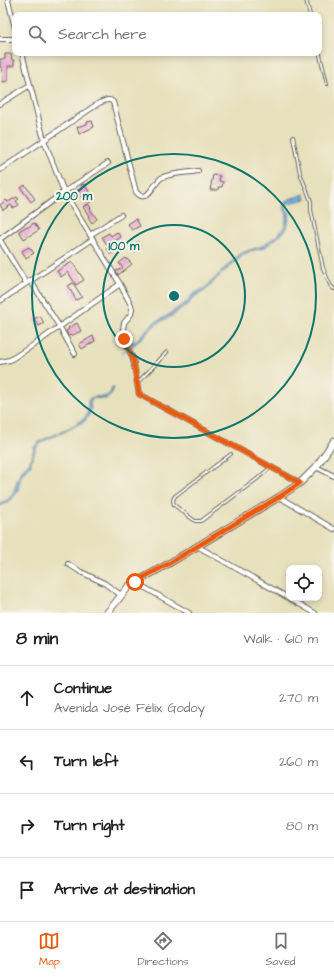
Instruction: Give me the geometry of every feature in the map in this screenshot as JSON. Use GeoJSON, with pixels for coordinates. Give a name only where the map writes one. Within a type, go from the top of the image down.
{"type":"FeatureCollection","features":[{"type":"Feature","properties":{"kind":"main road"},"geometry":{"type":"LineString","coordinates":[[107,613],[129,586],[168,564],[300,483],[316,467],[334,441]]}},
{"type":"Feature","properties":{"kind":"street"},"geometry":{"type":"LineString","coordinates":[[8,0],[12,16]]}},
{"type":"Feature","properties":{"kind":"street"},"geometry":{"type":"LineString","coordinates":[[0,39],[12,39]]}},
{"type":"Feature","properties":{"kind":"street"},"geometry":{"type":"LineString","coordinates":[[23,56],[44,140],[64,192],[120,284],[131,305],[131,314],[124,323],[123,329],[125,341],[133,359],[139,394],[300,483]]}},
{"type":"Feature","properties":{"kind":"street"},"geometry":{"type":"LineString","coordinates":[[0,104],[30,85]]}},
{"type":"Feature","properties":{"kind":"street"},"geometry":{"type":"LineString","coordinates":[[0,170],[99,103],[110,100],[113,102],[136,192],[140,196],[146,196],[156,182],[168,175],[198,171]]}},
{"type":"Feature","properties":{"kind":"street"},"geometry":{"type":"LineString","coordinates":[[26,283],[0,240],[64,192],[108,163]]}},
{"type":"Feature","properties":{"kind":"street"},"geometry":{"type":"LineString","coordinates":[[0,301],[121,215]]}},
{"type":"Feature","properties":{"kind":"street"},"geometry":{"type":"LineString","coordinates":[[30,280],[75,354]]}},
{"type":"Feature","properties":{"kind":"street"},"geometry":{"type":"LineString","coordinates":[[0,362],[10,360],[35,344],[120,284]]}},
{"type":"Feature","properties":{"kind":"street"},"geometry":{"type":"LineString","coordinates":[[316,467],[334,476]]}},
{"type":"Feature","properties":{"kind":"street"},"geometry":{"type":"LineString","coordinates":[[279,497],[334,529]]}},
{"type":"Feature","properties":{"kind":"street"},"geometry":{"type":"LineString","coordinates":[[197,546],[315,613]]}},
{"type":"Feature","properties":{"kind":"street"},"geometry":{"type":"LineString","coordinates":[[68,564],[104,583],[121,595]]}},
{"type":"Feature","properties":{"kind":"street"},"geometry":{"type":"LineString","coordinates":[[135,582],[189,613]]}},
{"type":"Feature","properties":{"kind":"lane"},"geometry":{"type":"LineString","coordinates":[[306,0],[309,12]]}},
{"type":"Feature","properties":{"kind":"lane"},"geometry":{"type":"LineString","coordinates":[[320,56],[327,84]]}},
{"type":"Feature","properties":{"kind":"lane"},"geometry":{"type":"LineString","coordinates":[[293,137],[300,172],[311,200],[311,210],[323,268],[330,285],[334,289]]}},
{"type":"Feature","properties":{"kind":"lane"},"geometry":{"type":"LineString","coordinates":[[137,382],[167,352]]}},
{"type":"Feature","properties":{"kind":"lane"},"geometry":{"type":"LineString","coordinates":[[231,454],[175,496],[173,500],[174,506],[195,521],[201,521],[271,468]]}},
{"type":"Feature","properties":{"kind":"water"},"geometry":{"type":"Polygon","coordinates":[[[304,194],[306,199],[286,205],[286,208],[290,213],[287,228],[283,233],[264,248],[250,251],[242,256],[218,277],[205,291],[195,296],[187,306],[181,308],[175,314],[156,324],[132,347],[130,343],[137,340],[155,322],[167,316],[187,302],[192,295],[205,288],[242,253],[262,246],[275,237],[285,225],[287,214],[284,209],[285,202],[291,198],[304,194]]]}},
{"type":"Feature","properties":{"kind":"water"},"geometry":{"type":"Polygon","coordinates":[[[112,388],[114,388],[110,396],[106,399],[93,398],[90,402],[91,409],[89,415],[85,421],[47,439],[37,446],[31,461],[31,465],[20,478],[18,490],[15,495],[11,500],[0,506],[0,503],[8,500],[14,491],[17,480],[32,457],[34,447],[39,442],[69,428],[85,418],[88,411],[88,401],[90,398],[106,396],[112,388]]]}},
{"type":"Feature","properties":{"kind":"building"},"geometry":{"type":"Polygon","coordinates":[[[5,54],[11,54],[12,60],[14,60],[14,66],[8,66],[8,81],[3,82],[0,59],[5,59],[5,54]]]}},
{"type":"Feature","properties":{"kind":"building"},"geometry":{"type":"Polygon","coordinates":[[[92,121],[94,127],[79,134],[77,127],[92,121]]]}},
{"type":"Feature","properties":{"kind":"building"},"geometry":{"type":"Polygon","coordinates":[[[213,175],[220,176],[219,181],[223,182],[222,187],[218,187],[218,190],[210,190],[213,175]]]}},
{"type":"Feature","properties":{"kind":"building"},"geometry":{"type":"Polygon","coordinates":[[[84,184],[94,199],[89,203],[83,195],[75,200],[71,195],[84,184]]]}},
{"type":"Feature","properties":{"kind":"building"},"geometry":{"type":"Polygon","coordinates":[[[25,185],[35,199],[31,202],[21,188],[25,185]]]}},
{"type":"Feature","properties":{"kind":"building"},"geometry":{"type":"Polygon","coordinates":[[[17,197],[19,199],[16,201],[19,205],[13,208],[11,205],[3,210],[0,205],[6,200],[8,202],[17,197]]]}},
{"type":"Feature","properties":{"kind":"building"},"geometry":{"type":"Polygon","coordinates":[[[88,204],[97,219],[92,223],[83,207],[88,204]]]}},
{"type":"Feature","properties":{"kind":"building"},"geometry":{"type":"Polygon","coordinates":[[[136,219],[140,226],[132,230],[128,224],[136,219]]]}},
{"type":"Feature","properties":{"kind":"building"},"geometry":{"type":"Polygon","coordinates":[[[34,223],[39,230],[24,239],[19,231],[34,223]]]}},
{"type":"Feature","properties":{"kind":"building"},"geometry":{"type":"Polygon","coordinates":[[[117,232],[121,237],[113,242],[118,248],[110,254],[107,249],[109,248],[102,237],[109,233],[111,236],[117,232]]]}},
{"type":"Feature","properties":{"kind":"building"},"geometry":{"type":"Polygon","coordinates":[[[138,242],[141,248],[135,252],[131,245],[138,242]]]}},
{"type":"Feature","properties":{"kind":"building"},"geometry":{"type":"Polygon","coordinates":[[[29,247],[34,253],[26,258],[22,251],[29,247]]]}},
{"type":"Feature","properties":{"kind":"building"},"geometry":{"type":"Polygon","coordinates":[[[126,258],[132,264],[118,275],[116,271],[123,268],[119,263],[126,258]]]}},
{"type":"Feature","properties":{"kind":"building"},"geometry":{"type":"Polygon","coordinates":[[[72,262],[84,280],[76,285],[68,272],[61,277],[57,271],[72,262]]]}},
{"type":"Feature","properties":{"kind":"building"},"geometry":{"type":"Polygon","coordinates":[[[73,283],[82,297],[76,300],[68,286],[73,283]]]}},
{"type":"Feature","properties":{"kind":"building"},"geometry":{"type":"Polygon","coordinates":[[[40,316],[44,323],[39,326],[34,319],[40,316]]]}},
{"type":"Feature","properties":{"kind":"building"},"geometry":{"type":"Polygon","coordinates":[[[77,323],[81,331],[68,336],[66,331],[69,329],[68,328],[77,323]]]}},
{"type":"Feature","properties":{"kind":"building"},"geometry":{"type":"Polygon","coordinates":[[[93,336],[95,341],[82,349],[79,344],[93,336]]]}},
{"type":"Feature","properties":{"kind":"waterway"},"geometry":{"type":"LineString","coordinates":[[122,353],[132,344]]}},
{"type":"Feature","properties":{"kind":"route"},"geometry":{"type":"LineString","coordinates":[[124,339],[133,359],[139,394],[300,483],[168,564],[135,582]]}}]}
